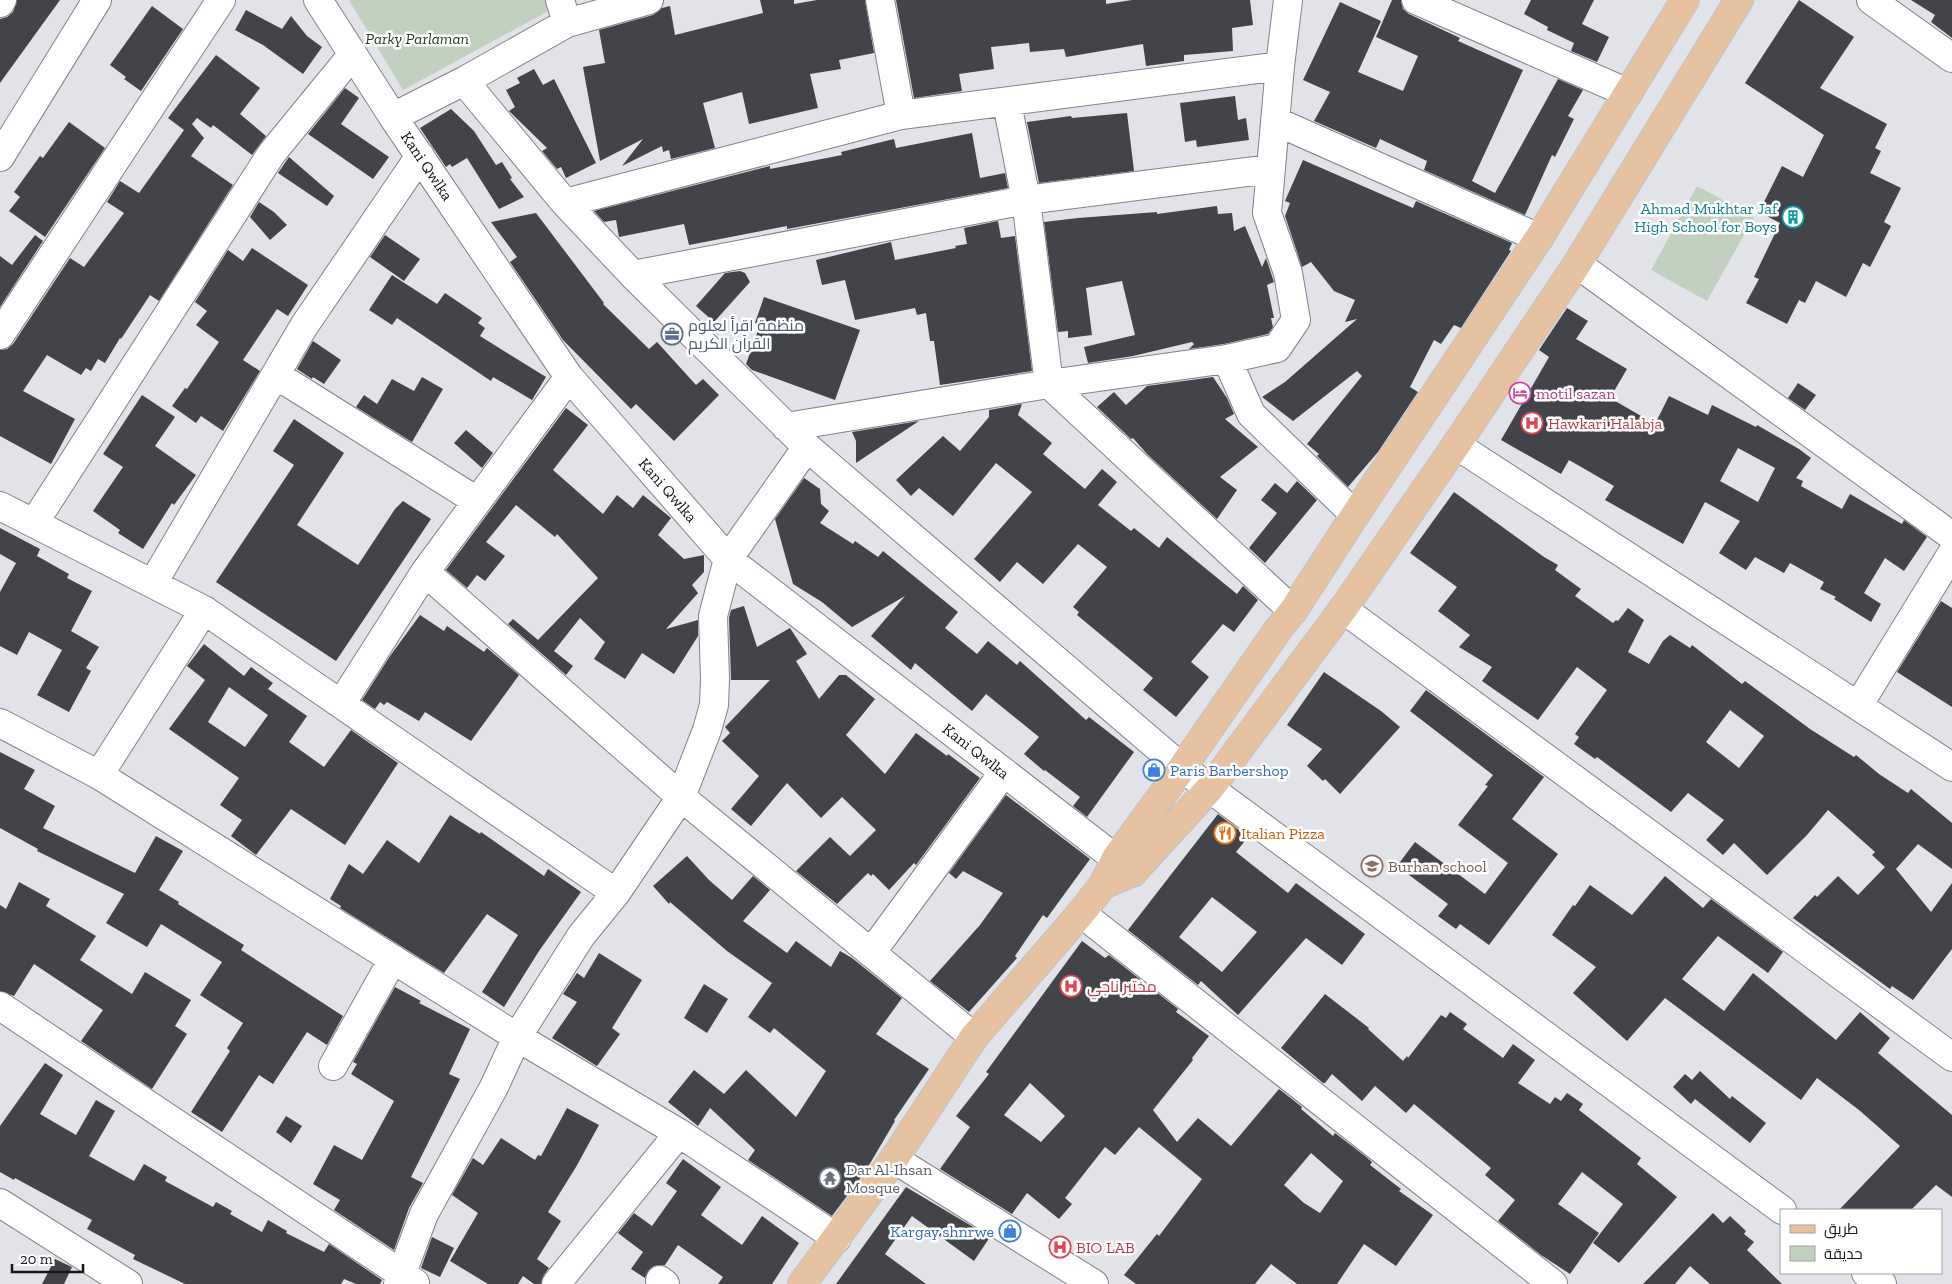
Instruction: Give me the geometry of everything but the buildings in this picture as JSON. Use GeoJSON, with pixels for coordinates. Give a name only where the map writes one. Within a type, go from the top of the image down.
{"type":"FeatureCollection","features":[{"type":"Feature","properties":{"kind":"main road"},"geometry":{"type":"LineString","coordinates":[[1124,865],[1182,768],[1277,631],[1293,611],[1539,238],[1685,0]]}},
{"type":"Feature","properties":{"kind":"main road"},"geometry":{"type":"LineString","coordinates":[[802,1284],[894,1159],[974,1038],[1103,885],[1210,788],[1343,610],[1577,264],[1739,0]]}},
{"type":"Feature","properties":{"kind":"street"},"geometry":{"type":"LineString","coordinates":[[0,157],[98,0]]}},
{"type":"Feature","properties":{"kind":"street"},"geometry":{"type":"LineString","coordinates":[[0,335],[221,0]]}},
{"type":"Feature","properties":{"kind":"street","name":"Kani Qwlka"},"geometry":{"type":"LineString","coordinates":[[318,0],[420,156],[569,377],[728,560],[1124,865]]}},
{"type":"Feature","properties":{"kind":"street"},"geometry":{"type":"LineString","coordinates":[[394,116],[464,81],[564,12],[649,0]]}},
{"type":"Feature","properties":{"kind":"street"},"geometry":{"type":"LineString","coordinates":[[880,0],[901,115]]}},
{"type":"Feature","properties":{"kind":"street"},"geometry":{"type":"LineString","coordinates":[[786,427],[1050,384],[1227,359],[1276,348],[1296,320],[1288,273],[1267,213],[1288,0]]}},
{"type":"Feature","properties":{"kind":"street"},"geometry":{"type":"LineString","coordinates":[[1416,0],[1628,93]]}},
{"type":"Feature","properties":{"kind":"street"},"geometry":{"type":"LineString","coordinates":[[1871,0],[1952,58]]}},
{"type":"Feature","properties":{"kind":"street"},"geometry":{"type":"LineString","coordinates":[[34,523],[272,153],[353,54]]}},
{"type":"Feature","properties":{"kind":"street"},"geometry":{"type":"LineString","coordinates":[[565,204],[901,115],[1007,103],[1280,66]]}},
{"type":"Feature","properties":{"kind":"street"},"geometry":{"type":"LineString","coordinates":[[464,81],[565,204],[633,275],[807,447],[1182,768],[1781,1209]]}},
{"type":"Feature","properties":{"kind":"street"},"geometry":{"type":"LineString","coordinates":[[1007,103],[1026,200],[1050,384],[1293,611]]}},
{"type":"Feature","properties":{"kind":"street"},"geometry":{"type":"LineString","coordinates":[[1275,121],[1539,238]]}},
{"type":"Feature","properties":{"kind":"street"},"geometry":{"type":"LineString","coordinates":[[154,584],[304,326],[420,156]]}},
{"type":"Feature","properties":{"kind":"street"},"geometry":{"type":"LineString","coordinates":[[633,275],[1026,200],[1271,169]]}},
{"type":"Feature","properties":{"kind":"street"},"geometry":{"type":"LineString","coordinates":[[1577,264],[1952,536]]}},
{"type":"Feature","properties":{"kind":"street"},"geometry":{"type":"LineString","coordinates":[[1227,359],[1251,414],[1355,515]]}},
{"type":"Feature","properties":{"kind":"street"},"geometry":{"type":"LineString","coordinates":[[276,375],[477,501]]}},
{"type":"Feature","properties":{"kind":"street"},"geometry":{"type":"LineString","coordinates":[[341,704],[425,572],[569,377]]}},
{"type":"Feature","properties":{"kind":"street"},"geometry":{"type":"LineString","coordinates":[[1456,445],[1952,767]]}},
{"type":"Feature","properties":{"kind":"street"},"geometry":{"type":"LineString","coordinates":[[0,1006],[405,1280],[424,1214],[494,1087],[518,1037],[581,936],[616,893],[681,797],[707,730],[714,706],[716,680],[713,616],[728,560],[807,447]]}},
{"type":"Feature","properties":{"kind":"street"},"geometry":{"type":"LineString","coordinates":[[0,506],[204,610],[616,893]]}},
{"type":"Feature","properties":{"kind":"street"},"geometry":{"type":"LineString","coordinates":[[1858,706],[1952,553]]}},
{"type":"Feature","properties":{"kind":"street"},"geometry":{"type":"LineString","coordinates":[[425,572],[681,797],[974,1038]]}},
{"type":"Feature","properties":{"kind":"street"},"geometry":{"type":"LineString","coordinates":[[99,775],[204,610]]}},
{"type":"Feature","properties":{"kind":"street"},"geometry":{"type":"LineString","coordinates":[[1343,610],[1952,1057]]}},
{"type":"Feature","properties":{"kind":"street"},"geometry":{"type":"LineString","coordinates":[[0,723],[99,775],[518,1037],[679,1134],[837,1238]]}},
{"type":"Feature","properties":{"kind":"street"},"geometry":{"type":"LineString","coordinates":[[871,953],[1004,772]]}},
{"type":"Feature","properties":{"kind":"street"},"geometry":{"type":"LineString","coordinates":[[1081,913],[1553,1284]]}},
{"type":"Feature","properties":{"kind":"street"},"geometry":{"type":"LineString","coordinates":[[333,1066],[393,959]]}},
{"type":"Feature","properties":{"kind":"street"},"geometry":{"type":"LineString","coordinates":[[556,1284],[679,1134]]}},
{"type":"Feature","properties":{"kind":"street"},"geometry":{"type":"LineString","coordinates":[[894,1159],[1094,1284]]}},
{"type":"Feature","properties":{"kind":"street"},"geometry":{"type":"LineString","coordinates":[[0,1203],[128,1284]]}},
{"type":"Feature","properties":{"kind":"street"},"geometry":{"type":"LineString","coordinates":[[1867,1274],[1882,1284]]}},
{"type":"Feature","properties":{"kind":"green space","name":"Parky Parlaman"},"geometry":{"type":"Polygon","coordinates":[[[349,0],[549,0],[552,9],[403,90],[349,0]]]}},
{"type":"Feature","properties":{"kind":"green space"},"geometry":{"type":"Polygon","coordinates":[[[1697,186],[1754,217],[1707,301],[1651,270],[1697,186]]]}},
{"type":"Feature","properties":{"kind":"place","name":"Ahmad Mukhtar Jaf High School for Boys"},"geometry":{"type":"Point","coordinates":[1793,217]}},
{"type":"Feature","properties":{"kind":"place","name":"منظمة اقرأ لعلوم القرآن الكريم"},"geometry":{"type":"Point","coordinates":[672,334]}},
{"type":"Feature","properties":{"kind":"place","name":"motil sazan"},"geometry":{"type":"Point","coordinates":[1520,393]}},
{"type":"Feature","properties":{"kind":"place","name":"Hawkari Halabja"},"geometry":{"type":"Point","coordinates":[1532,423]}},
{"type":"Feature","properties":{"kind":"place","name":"Paris Barbershop"},"geometry":{"type":"Point","coordinates":[1154,770]}},
{"type":"Feature","properties":{"kind":"place","name":"Italian Pizza"},"geometry":{"type":"Point","coordinates":[1225,833]}},
{"type":"Feature","properties":{"kind":"place","name":"Burhan school"},"geometry":{"type":"Point","coordinates":[1372,866]}},
{"type":"Feature","properties":{"kind":"place","name":"مختبر ناجي"},"geometry":{"type":"Point","coordinates":[1071,986]}},
{"type":"Feature","properties":{"kind":"place","name":"Dar Al-Ihsan Mosque"},"geometry":{"type":"Point","coordinates":[830,1178]}},
{"type":"Feature","properties":{"kind":"place","name":"Kargay shnrwe"},"geometry":{"type":"Point","coordinates":[1010,1231]}},
{"type":"Feature","properties":{"kind":"place","name":"BIO LAB"},"geometry":{"type":"Point","coordinates":[1060,1247]}}]}
